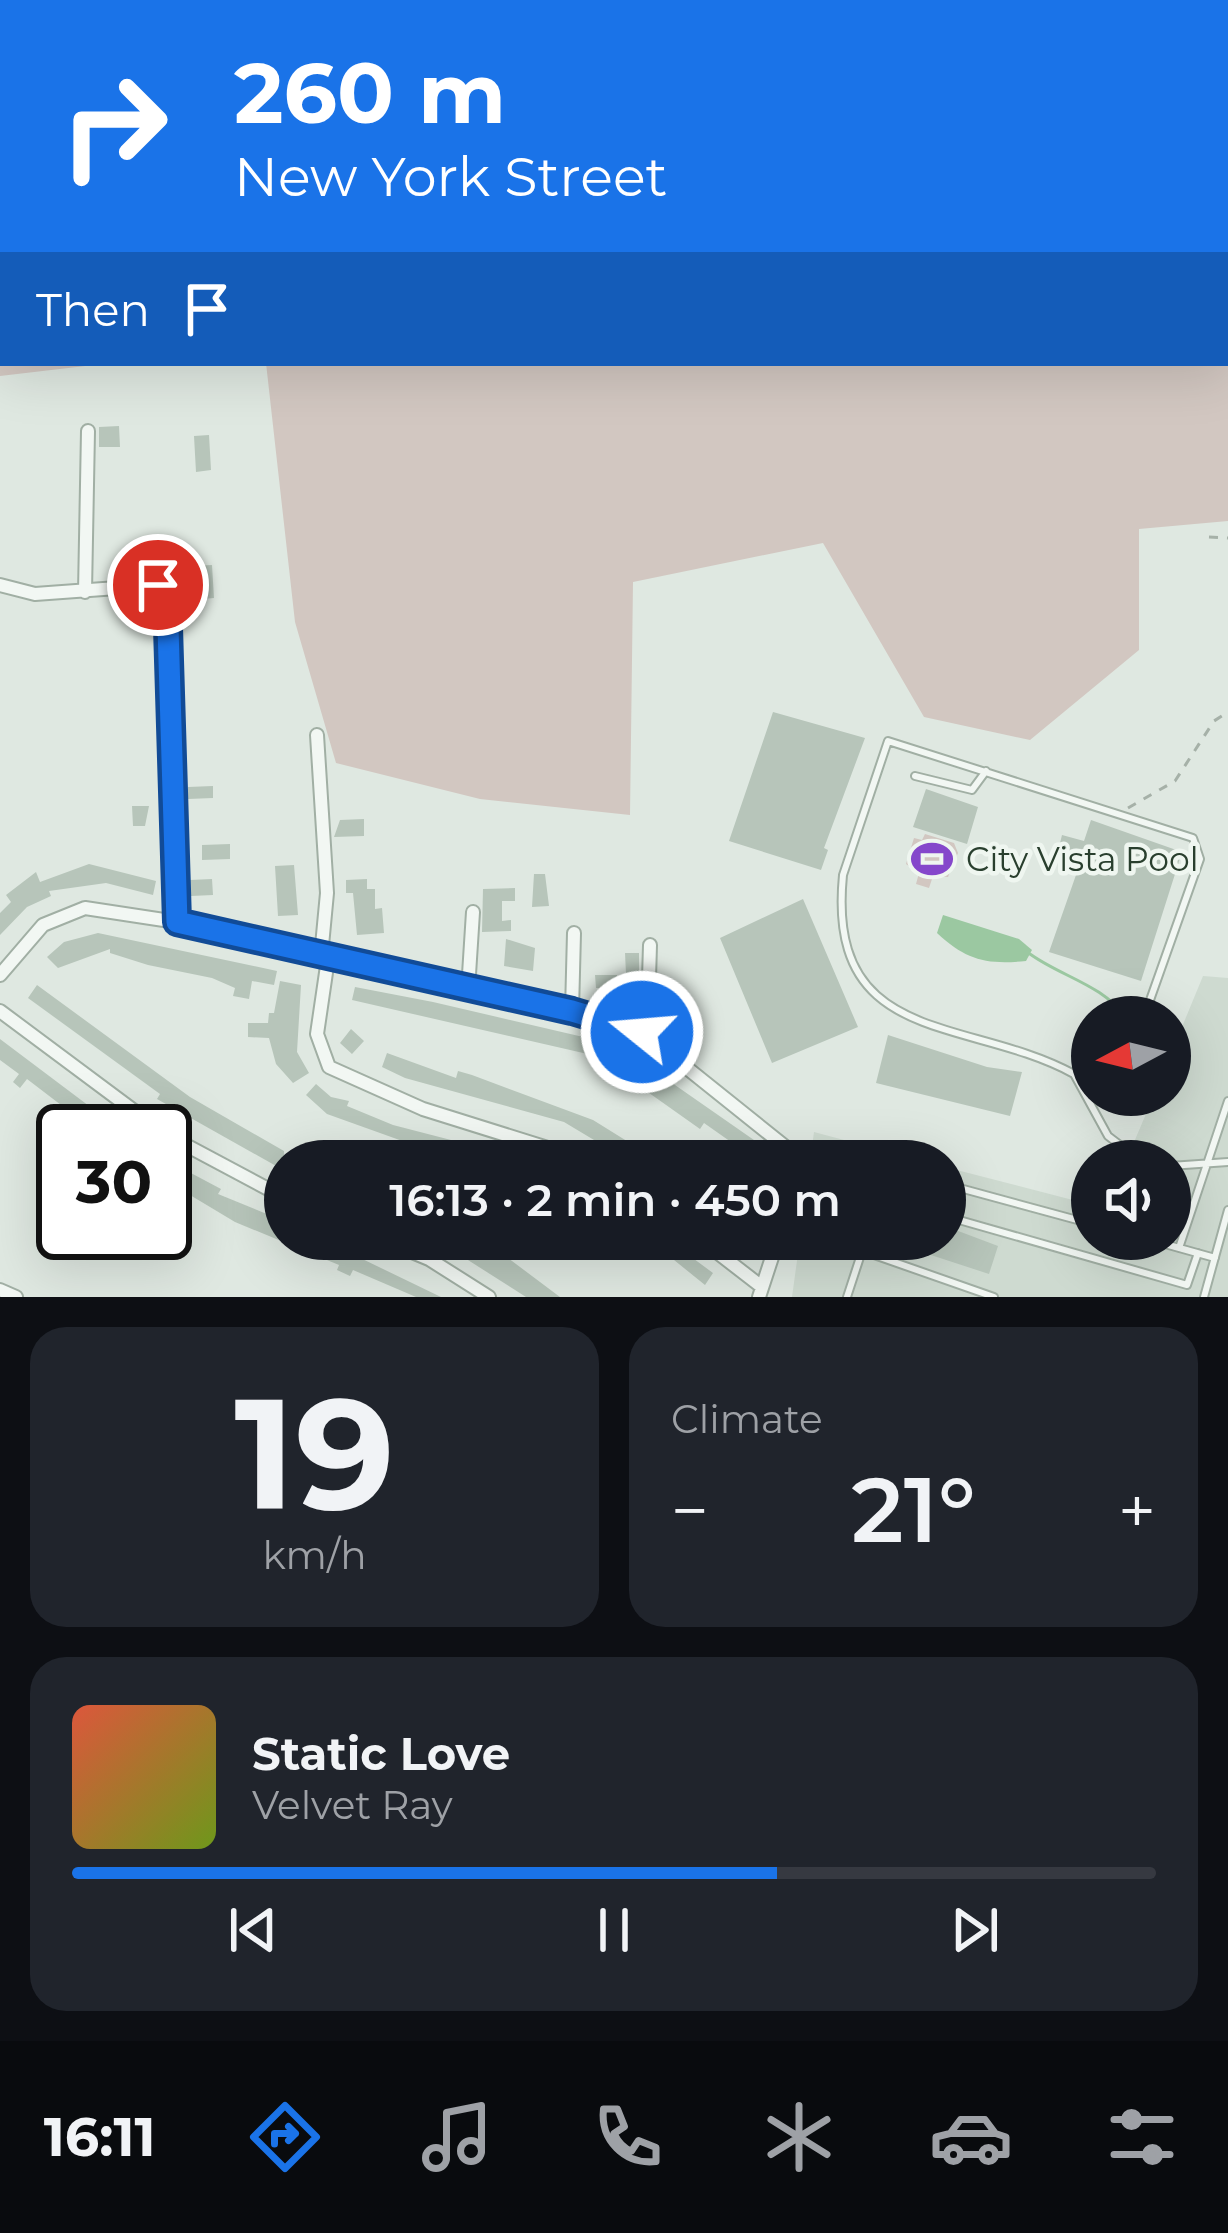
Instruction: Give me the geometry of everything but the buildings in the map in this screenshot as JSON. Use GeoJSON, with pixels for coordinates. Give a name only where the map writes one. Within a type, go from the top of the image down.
{"type":"FeatureCollection","features":[{"type":"Feature","properties":{"kind":"street"},"geometry":{"type":"LineString","coordinates":[[85,592],[88,431]]}},
{"type":"Feature","properties":{"kind":"street"},"geometry":{"type":"LineString","coordinates":[[0,585],[35,594],[158,585],[167,595],[177,922]]}},
{"type":"Feature","properties":{"kind":"street"},"geometry":{"type":"LineString","coordinates":[[317,735],[327,893],[317,1034],[329,1067],[423,1109],[523,1140]]}},
{"type":"Feature","properties":{"kind":"street"},"geometry":{"type":"LineString","coordinates":[[0,975],[44,925],[66,913],[85,908],[177,922],[572,1011],[642,1032],[779,1140]]}},
{"type":"Feature","properties":{"kind":"street"},"geometry":{"type":"LineString","coordinates":[[468,990],[473,912]]}},
{"type":"Feature","properties":{"kind":"street"},"geometry":{"type":"LineString","coordinates":[[572,1011],[574,933]]}},
{"type":"Feature","properties":{"kind":"street"},"geometry":{"type":"LineString","coordinates":[[642,1032],[649,1012],[650,945]]}},
{"type":"Feature","properties":{"kind":"street"},"geometry":{"type":"LineString","coordinates":[[0,1011],[125,1104]]}},
{"type":"Feature","properties":{"kind":"street"},"geometry":{"type":"LineString","coordinates":[[192,1148],[264,1187]]}},
{"type":"Feature","properties":{"kind":"street"},"geometry":{"type":"LineString","coordinates":[[431,1260],[489,1297]]}},
{"type":"Feature","properties":{"kind":"street"},"geometry":{"type":"LineString","coordinates":[[724,1260],[761,1292],[771,1260]]}},
{"type":"Feature","properties":{"kind":"street"},"geometry":{"type":"LineString","coordinates":[[0,1290],[16,1297]]}},
{"type":"Feature","properties":{"kind":"lane"},"geometry":{"type":"LineString","coordinates":[[1071,1073],[926,1028],[892,1010],[865,983],[847,950],[841,897],[888,741],[1187,834],[1200,851],[1151,996]]}},
{"type":"Feature","properties":{"kind":"lane"},"geometry":{"type":"LineString","coordinates":[[915,776],[972,790],[986,771]]}},
{"type":"Feature","properties":{"kind":"lane"},"geometry":{"type":"LineString","coordinates":[[1191,1212],[1228,1101]]}},
{"type":"Feature","properties":{"kind":"lane"},"geometry":{"type":"LineString","coordinates":[[1191,1163],[1228,1162]]}},
{"type":"Feature","properties":{"kind":"lane"},"geometry":{"type":"LineString","coordinates":[[966,1190],[1071,1218]]}},
{"type":"Feature","properties":{"kind":"lane"},"geometry":{"type":"LineString","coordinates":[[1204,1297],[1228,1210]]}},
{"type":"Feature","properties":{"kind":"lane"},"geometry":{"type":"LineString","coordinates":[[966,1222],[1187,1285],[1198,1253]]}},
{"type":"Feature","properties":{"kind":"lane"},"geometry":{"type":"LineString","coordinates":[[1191,1251],[1214,1258]]}},
{"type":"Feature","properties":{"kind":"lane"},"geometry":{"type":"LineString","coordinates":[[847,1297],[858,1260]]}},
{"type":"Feature","properties":{"kind":"lane"},"geometry":{"type":"LineString","coordinates":[[884,1260],[964,1292],[994,1297]]}},
{"type":"Feature","properties":{"kind":"path"},"geometry":{"type":"LineString","coordinates":[[1209,538],[1228,538]]}},
{"type":"Feature","properties":{"kind":"path"},"geometry":{"type":"LineString","coordinates":[[1124,814],[1175,781],[1214,721],[1228,712]]}},
{"type":"Feature","properties":{"kind":"shaded area"},"geometry":{"type":"Polygon","coordinates":[[[0,366],[85,366],[0,376],[0,366]]]}},
{"type":"Feature","properties":{"kind":"shaded area"},"geometry":{"type":"Polygon","coordinates":[[[266,366],[1228,366],[1228,521],[1139,529],[1139,650],[1030,740],[924,717],[823,543],[633,582],[630,815],[480,799],[336,763],[295,622],[266,366]]]}},
{"type":"Feature","properties":{"kind":"shaded area","name":"City Vista Pool"},"geometry":{"type":"Polygon","coordinates":[[[925,834],[954,843],[958,853],[948,877],[933,876],[929,888],[916,884],[919,873],[906,864],[914,838],[922,840],[925,834]]]}},
{"type":"Feature","properties":{"kind":"shaded area"},"geometry":{"type":"Polygon","coordinates":[[[943,915],[1019,939],[1032,950],[1026,961],[988,961],[967,955],[937,933],[943,915]]]}},
{"type":"Feature","properties":{"kind":"shaded area"},"geometry":{"type":"Polygon","coordinates":[[[1203,976],[1228,978],[1228,1297],[792,1297],[797,1260],[966,1260],[966,1172],[1071,1200],[1071,1260],[1191,1260],[1191,1140],[1135,1140],[1145,1116],[1191,1116],[1191,1005],[1203,976]]]}},
{"type":"Feature","properties":{"kind":"shaded area"},"geometry":{"type":"Polygon","coordinates":[[[814,1132],[844,1140],[813,1140],[814,1132]]]}},
{"type":"Feature","properties":{"kind":"waterway"},"geometry":{"type":"LineString","coordinates":[[1030,954],[1103,996]]}},
{"type":"Feature","properties":{"kind":"place","name":"City Vista Pool"},"geometry":{"type":"Point","coordinates":[932,859]}},
{"type":"Feature","properties":{"kind":"route"},"geometry":{"type":"LineString","coordinates":[[158,585],[167,595],[177,922],[572,1011],[642,1032]]}}]}
